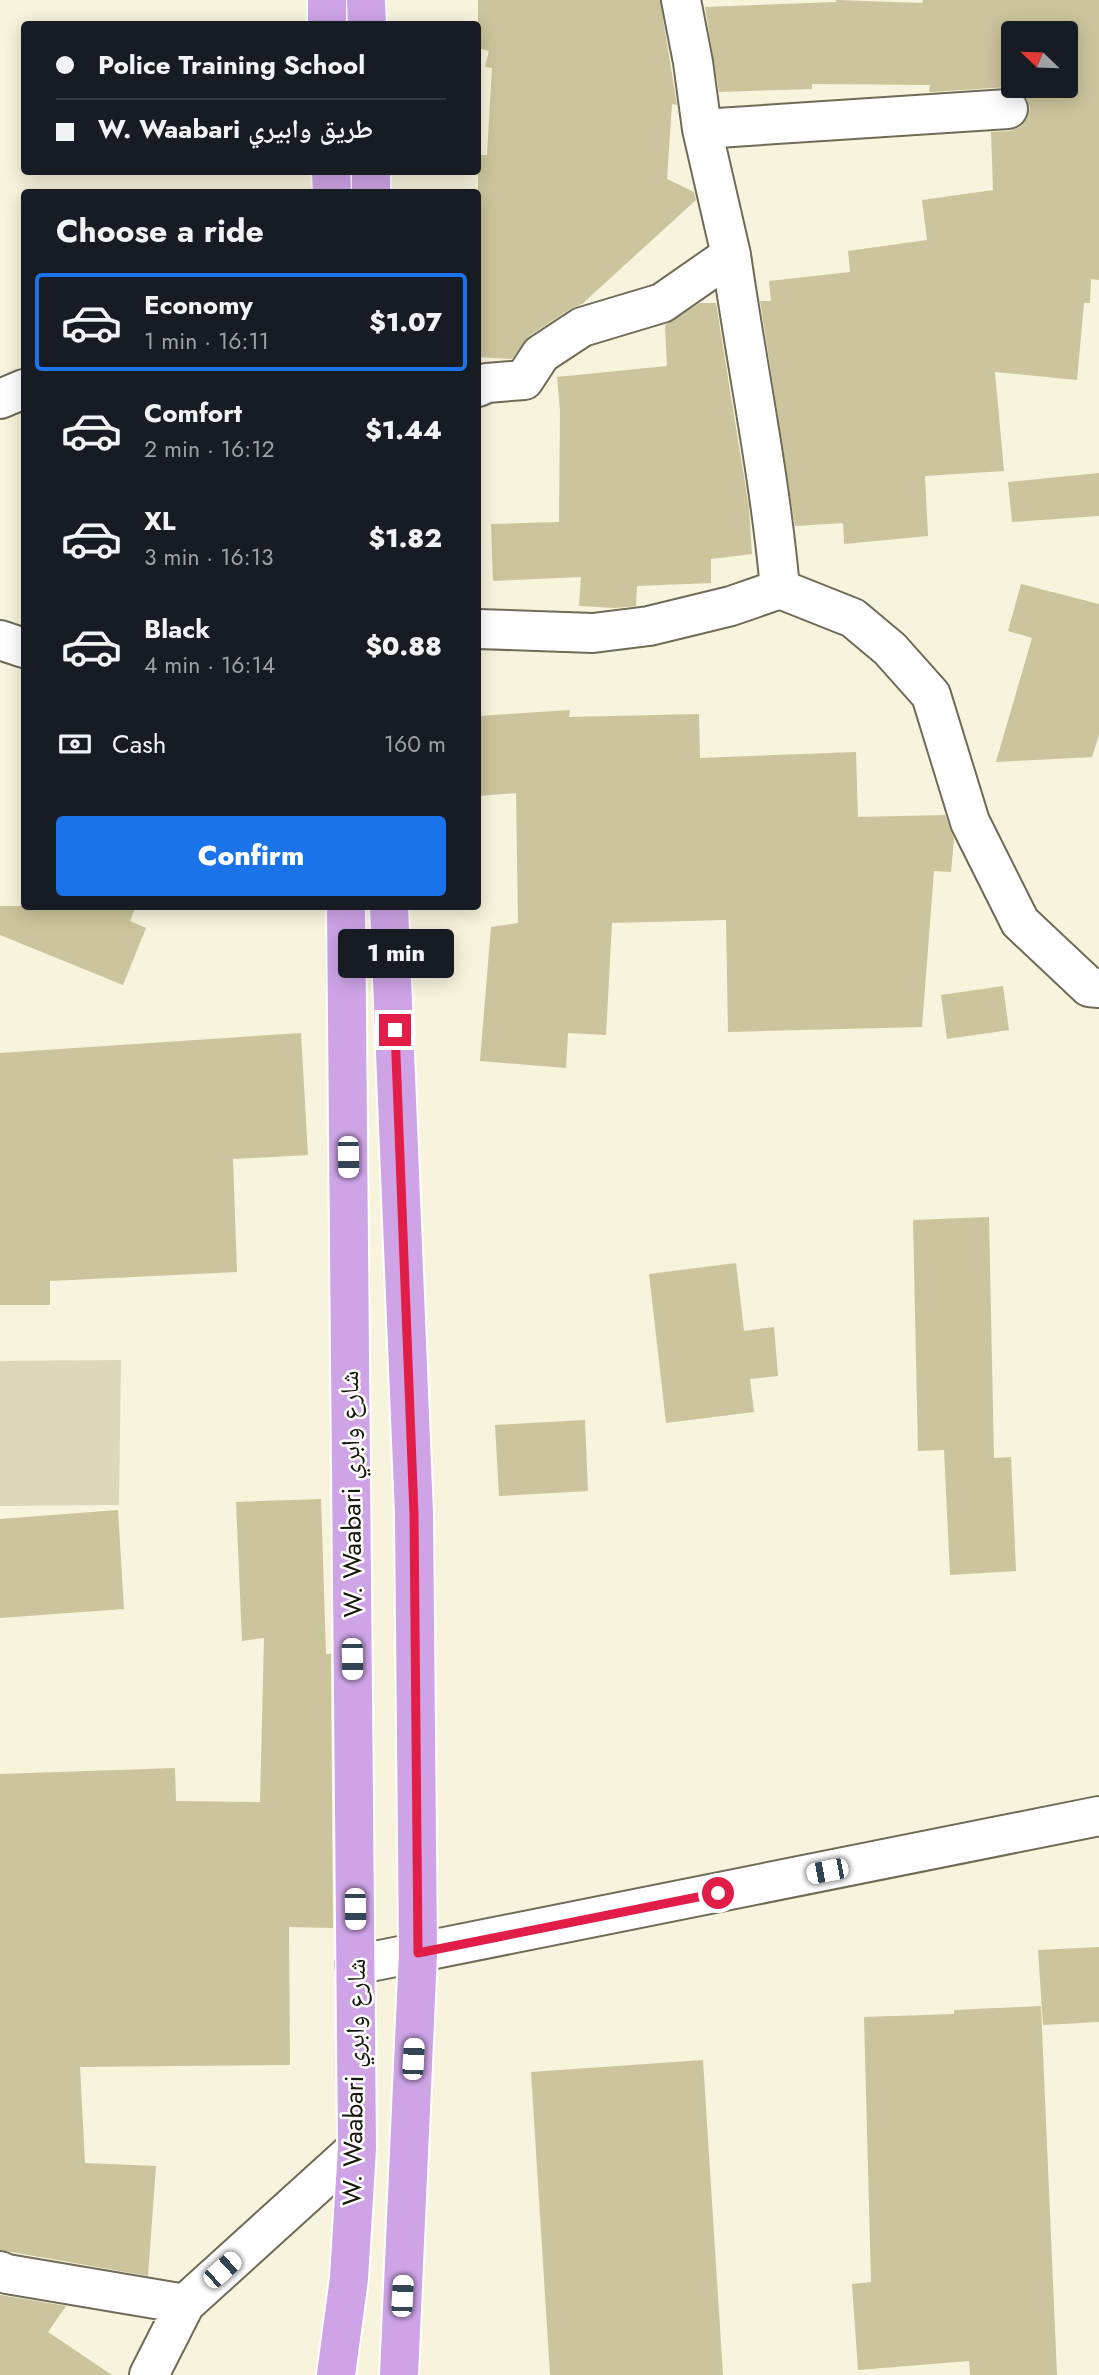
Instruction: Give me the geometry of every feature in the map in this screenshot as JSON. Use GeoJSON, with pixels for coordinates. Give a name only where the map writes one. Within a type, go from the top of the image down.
{"type":"FeatureCollection","features":[{"type":"Feature","properties":{"kind":"main road"},"geometry":{"type":"LineString","coordinates":[[327,0],[327,21]]}},
{"type":"Feature","properties":{"kind":"main road"},"geometry":{"type":"LineString","coordinates":[[366,0],[367,21]]}},
{"type":"Feature","properties":{"kind":"main road","name":"W. Waabari شارع وابري"},"geometry":{"type":"LineString","coordinates":[[336,2375],[349,2278],[357,2148],[346,910]]}},
{"type":"Feature","properties":{"kind":"main road"},"geometry":{"type":"LineString","coordinates":[[389,910],[414,1514],[418,1953],[399,2375]]}},
{"type":"Feature","properties":{"kind":"street"},"geometry":{"type":"LineString","coordinates":[[681,0],[702,129],[731,255],[768,478],[780,589]]}},
{"type":"Feature","properties":{"kind":"street"},"geometry":{"type":"LineString","coordinates":[[702,129],[1008,109]]}},
{"type":"Feature","properties":{"kind":"street"},"geometry":{"type":"LineString","coordinates":[[481,386],[524,380],[541,354],[582,327],[662,303],[731,255]]}},
{"type":"Feature","properties":{"kind":"street"},"geometry":{"type":"LineString","coordinates":[[0,399],[21,390]]}},
{"type":"Feature","properties":{"kind":"street"},"geometry":{"type":"LineString","coordinates":[[481,629],[593,633],[649,626],[732,606],[780,589],[853,618],[890,649],[931,695],[970,822],[1020,922],[1089,987],[1099,988]]}},
{"type":"Feature","properties":{"kind":"street"},"geometry":{"type":"LineString","coordinates":[[0,640],[21,647]]}},
{"type":"Feature","properties":{"kind":"street"},"geometry":{"type":"LineString","coordinates":[[355,1965],[1099,1816]]}},
{"type":"Feature","properties":{"kind":"street"},"geometry":{"type":"LineString","coordinates":[[149,2375],[185,2304],[357,2148]]}},
{"type":"Feature","properties":{"kind":"street"},"geometry":{"type":"LineString","coordinates":[[0,2271],[185,2304]]}},
{"type":"Feature","properties":{"kind":"shaded area"},"geometry":{"type":"Polygon","coordinates":[[[121,1360],[119,1505],[0,1506],[0,1361],[121,1360]]]}},
{"type":"Feature","properties":{"kind":"building"},"geometry":{"type":"Polygon","coordinates":[[[478,0],[660,0],[677,105],[672,104],[667,179],[694,192],[696,200],[582,304],[529,336],[512,359],[481,357],[481,189],[478,189],[478,175],[481,175],[481,155],[487,155],[492,68],[485,67],[489,51],[481,49],[481,21],[478,21],[478,0]]]}},
{"type":"Feature","properties":{"kind":"building"},"geometry":{"type":"Polygon","coordinates":[[[836,0],[922,3],[923,0],[1099,0],[1099,280],[1091,279],[1090,303],[1084,303],[1077,380],[995,372],[1004,471],[925,476],[928,536],[844,544],[843,523],[795,526],[760,301],[771,301],[769,281],[850,272],[848,251],[927,240],[922,200],[993,190],[991,132],[1020,127],[1027,119],[1030,108],[1027,98],[1078,98],[1078,21],[1001,21],[1001,87],[929,92],[930,85],[812,84],[812,89],[719,92],[705,7],[836,0]]]}},
{"type":"Feature","properties":{"kind":"building"},"geometry":{"type":"Polygon","coordinates":[[[700,303],[716,303],[749,508],[752,554],[711,559],[711,583],[637,586],[636,606],[579,606],[581,577],[493,581],[491,524],[559,522],[560,411],[557,377],[667,366],[665,325],[700,303]]]}},
{"type":"Feature","properties":{"kind":"building"},"geometry":{"type":"Polygon","coordinates":[[[1099,473],[1099,516],[1012,522],[1008,482],[1099,473]]]}},
{"type":"Feature","properties":{"kind":"building"},"geometry":{"type":"Polygon","coordinates":[[[1021,584],[1099,604],[1099,735],[1092,757],[996,762],[1032,638],[1008,631],[1021,584]]]}},
{"type":"Feature","properties":{"kind":"building"},"geometry":{"type":"Polygon","coordinates":[[[570,710],[569,717],[699,714],[700,758],[856,752],[858,817],[945,815],[954,839],[951,872],[934,871],[922,1027],[728,1032],[726,920],[612,923],[606,1035],[568,1033],[566,1068],[480,1061],[491,927],[518,923],[516,793],[481,796],[481,716],[570,710]]]}},
{"type":"Feature","properties":{"kind":"building"},"geometry":{"type":"Polygon","coordinates":[[[0,906],[21,906],[21,910],[134,910],[130,921],[146,928],[123,985],[0,935],[0,906]]]}},
{"type":"Feature","properties":{"kind":"building"},"geometry":{"type":"Polygon","coordinates":[[[1003,986],[1009,1030],[947,1039],[941,995],[1003,986]]]}},
{"type":"Feature","properties":{"kind":"building"},"geometry":{"type":"Polygon","coordinates":[[[301,1033],[308,1155],[233,1159],[237,1272],[50,1281],[50,1305],[0,1305],[0,1053],[301,1033]]]}},
{"type":"Feature","properties":{"kind":"building"},"geometry":{"type":"Polygon","coordinates":[[[989,1217],[994,1458],[1011,1457],[1016,1571],[950,1575],[944,1450],[918,1451],[913,1220],[989,1217]]]}},
{"type":"Feature","properties":{"kind":"building"},"geometry":{"type":"Polygon","coordinates":[[[736,1263],[744,1331],[774,1327],[778,1376],[750,1379],[754,1412],[666,1423],[649,1274],[736,1263]]]}},
{"type":"Feature","properties":{"kind":"building"},"geometry":{"type":"Polygon","coordinates":[[[585,1420],[588,1491],[499,1496],[495,1425],[585,1420]]]}},
{"type":"Feature","properties":{"kind":"building"},"geometry":{"type":"Polygon","coordinates":[[[321,1499],[326,1654],[331,1654],[333,1928],[289,1927],[290,2065],[80,2067],[85,2163],[156,2166],[148,2276],[0,2250],[0,1774],[175,1768],[176,1801],[260,1802],[264,1638],[242,1641],[236,1502],[321,1499]]]}},
{"type":"Feature","properties":{"kind":"building"},"geometry":{"type":"Polygon","coordinates":[[[118,1510],[124,1609],[0,1618],[0,1519],[118,1510]]]}},
{"type":"Feature","properties":{"kind":"building"},"geometry":{"type":"Polygon","coordinates":[[[1099,1947],[1099,2022],[1043,2025],[1038,1950],[1099,1947]]]}},
{"type":"Feature","properties":{"kind":"building"},"geometry":{"type":"Polygon","coordinates":[[[1041,2006],[1057,2375],[970,2375],[969,2361],[858,2370],[852,2284],[871,2282],[864,2017],[954,2014],[954,2010],[1041,2006]]]}},
{"type":"Feature","properties":{"kind":"building"},"geometry":{"type":"Polygon","coordinates":[[[703,2060],[723,2375],[550,2375],[531,2072],[703,2060]]]}},
{"type":"Feature","properties":{"kind":"building"},"geometry":{"type":"Polygon","coordinates":[[[0,2295],[66,2306],[48,2332],[112,2375],[0,2375],[0,2295]]]}},
{"type":"Feature","properties":{"kind":"route"},"geometry":{"type":"LineString","coordinates":[[395,1030],[414,1514],[418,1953],[718,1893]]}}]}
